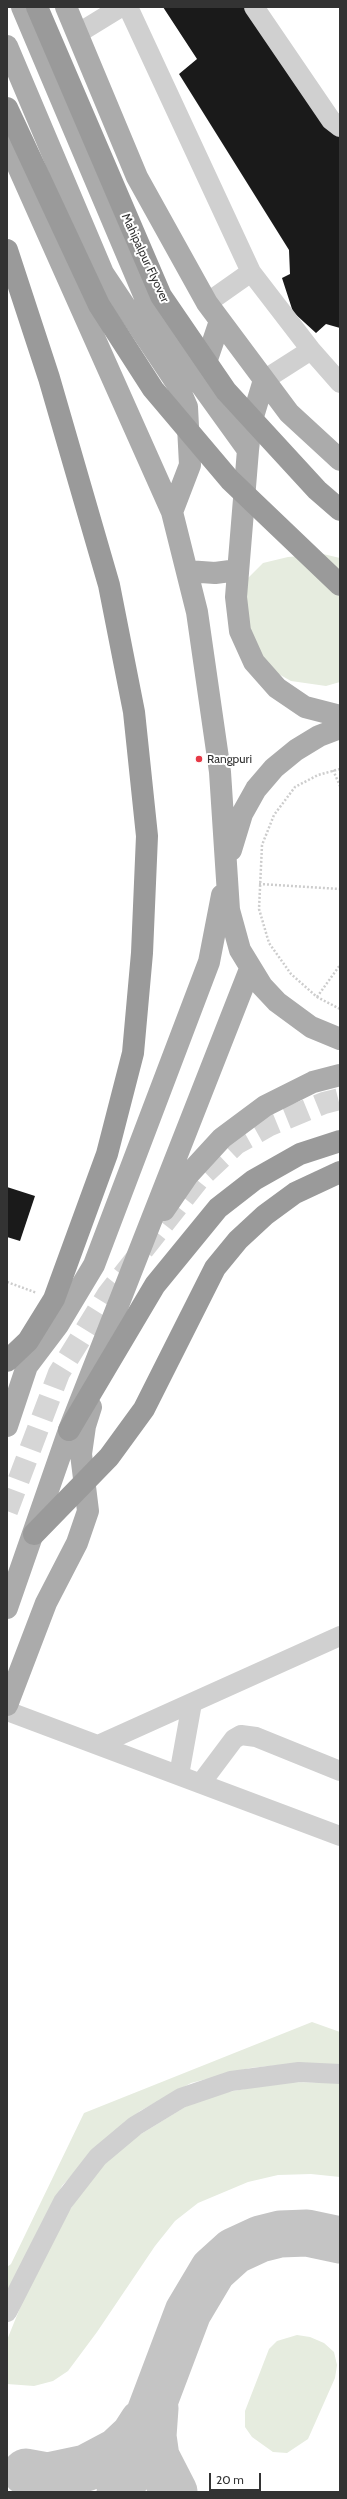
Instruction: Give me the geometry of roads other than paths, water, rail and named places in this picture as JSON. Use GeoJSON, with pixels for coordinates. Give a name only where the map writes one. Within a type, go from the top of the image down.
{"type":"FeatureCollection","features":[{"type":"Feature","properties":{"kind":"highway","name":"Mahipalpur Flyover"},"geometry":{"type":"LineString","coordinates":[[37,7],[161,296],[226,390],[317,490],[340,510]]}},
{"type":"Feature","properties":{"kind":"highway"},"geometry":{"type":"LineString","coordinates":[[7,108],[98,305],[153,389],[230,480],[340,585]]}},
{"type":"Feature","properties":{"kind":"highway"},"geometry":{"type":"LineString","coordinates":[[7,250],[49,378],[109,585],[134,712],[147,836],[142,953],[133,1053],[107,1154],[54,1299],[28,1341],[12,1380]]}},
{"type":"Feature","properties":{"kind":"highway"},"geometry":{"type":"LineString","coordinates":[[69,1430],[100,1381],[155,1285],[218,1208],[254,1180],[300,1154],[340,1141]]}},
{"type":"Feature","properties":{"kind":"highway"},"geometry":{"type":"LineString","coordinates":[[34,1534],[109,1457],[144,1409],[215,1268],[238,1240],[265,1215],[295,1193],[340,1172]]}},
{"type":"Feature","properties":{"kind":"main road"},"geometry":{"type":"LineString","coordinates":[[22,7],[147,302],[163,332],[248,450]]}},
{"type":"Feature","properties":{"kind":"main road"},"geometry":{"type":"LineString","coordinates":[[66,7],[137,177],[207,303],[290,413],[340,460]]}},
{"type":"Feature","properties":{"kind":"main road"},"geometry":{"type":"LineString","coordinates":[[7,46],[103,273],[177,384],[187,407],[190,465],[172,512]]}},
{"type":"Feature","properties":{"kind":"main road"},"geometry":{"type":"LineString","coordinates":[[7,142],[172,512],[197,612],[220,772],[227,867],[226,888],[233,930],[250,969],[262,986],[293,1016],[311,1027],[340,1039]]}},
{"type":"Feature","properties":{"kind":"main road"},"geometry":{"type":"LineString","coordinates":[[199,384],[220,321]]}},
{"type":"Feature","properties":{"kind":"main road"},"geometry":{"type":"LineString","coordinates":[[264,380],[251,423],[248,450],[238,570],[237,614],[240,631],[254,662],[264,676],[290,698],[311,709],[340,716]]}},
{"type":"Feature","properties":{"kind":"main road"},"geometry":{"type":"LineString","coordinates":[[187,571],[215,573],[238,570]]}},
{"type":"Feature","properties":{"kind":"main road"},"geometry":{"type":"LineString","coordinates":[[7,1426],[12,1380],[58,1325],[94,1265],[209,962],[232,840],[240,820],[256,790],[274,768],[296,750],[319,736],[340,728]]}},
{"type":"Feature","properties":{"kind":"main road"},"geometry":{"type":"LineString","coordinates":[[7,1608],[69,1430],[250,969]]}},
{"type":"Feature","properties":{"kind":"main road"},"geometry":{"type":"LineString","coordinates":[[140,1248],[188,1175],[222,1138],[265,1106],[313,1082],[340,1074]]}},
{"type":"Feature","properties":{"kind":"main road"},"geometry":{"type":"LineString","coordinates":[[7,1705],[46,1603],[77,1543],[88,1511],[81,1454],[85,1426],[100,1381]]}},
{"type":"Feature","properties":{"kind":"street"},"geometry":{"type":"LineString","coordinates":[[77,34],[121,7]]}},
{"type":"Feature","properties":{"kind":"street"},"geometry":{"type":"LineString","coordinates":[[128,7],[251,272],[311,350],[340,383]]}},
{"type":"Feature","properties":{"kind":"street"},"geometry":{"type":"LineString","coordinates":[[254,7],[331,120],[340,127]]}},
{"type":"Feature","properties":{"kind":"street"},"geometry":{"type":"LineString","coordinates":[[207,303],[251,272]]}},
{"type":"Feature","properties":{"kind":"street"},"geometry":{"type":"LineString","coordinates":[[264,380],[311,350]]}},
{"type":"Feature","properties":{"kind":"street"},"geometry":{"type":"LineString","coordinates":[[98,1745],[340,1636]]}},
{"type":"Feature","properties":{"kind":"street"},"geometry":{"type":"LineString","coordinates":[[179,1775],[192,1703]]}},
{"type":"Feature","properties":{"kind":"street"},"geometry":{"type":"LineString","coordinates":[[7,1711],[340,1836]]}},
{"type":"Feature","properties":{"kind":"street"},"geometry":{"type":"LineString","coordinates":[[201,1783],[234,1739],[241,1735],[256,1737],[340,1771]]}},
{"type":"Feature","properties":{"kind":"street"},"geometry":{"type":"LineString","coordinates":[[7,2312],[63,2202],[98,2157],[135,2126],[181,2098],[231,2081],[299,2072],[340,2074]]}},
{"type":"Feature","properties":{"kind":"tunnel"},"geometry":{"type":"LineString","coordinates":[[7,1511],[59,1373],[108,1294],[199,1179],[236,1144],[270,1125],[324,1103],[340,1099]]}},
{"type":"Feature","properties":{"kind":"place","name":"Rangpuri"},"geometry":{"type":"Point","coordinates":[199,759]}}]}
